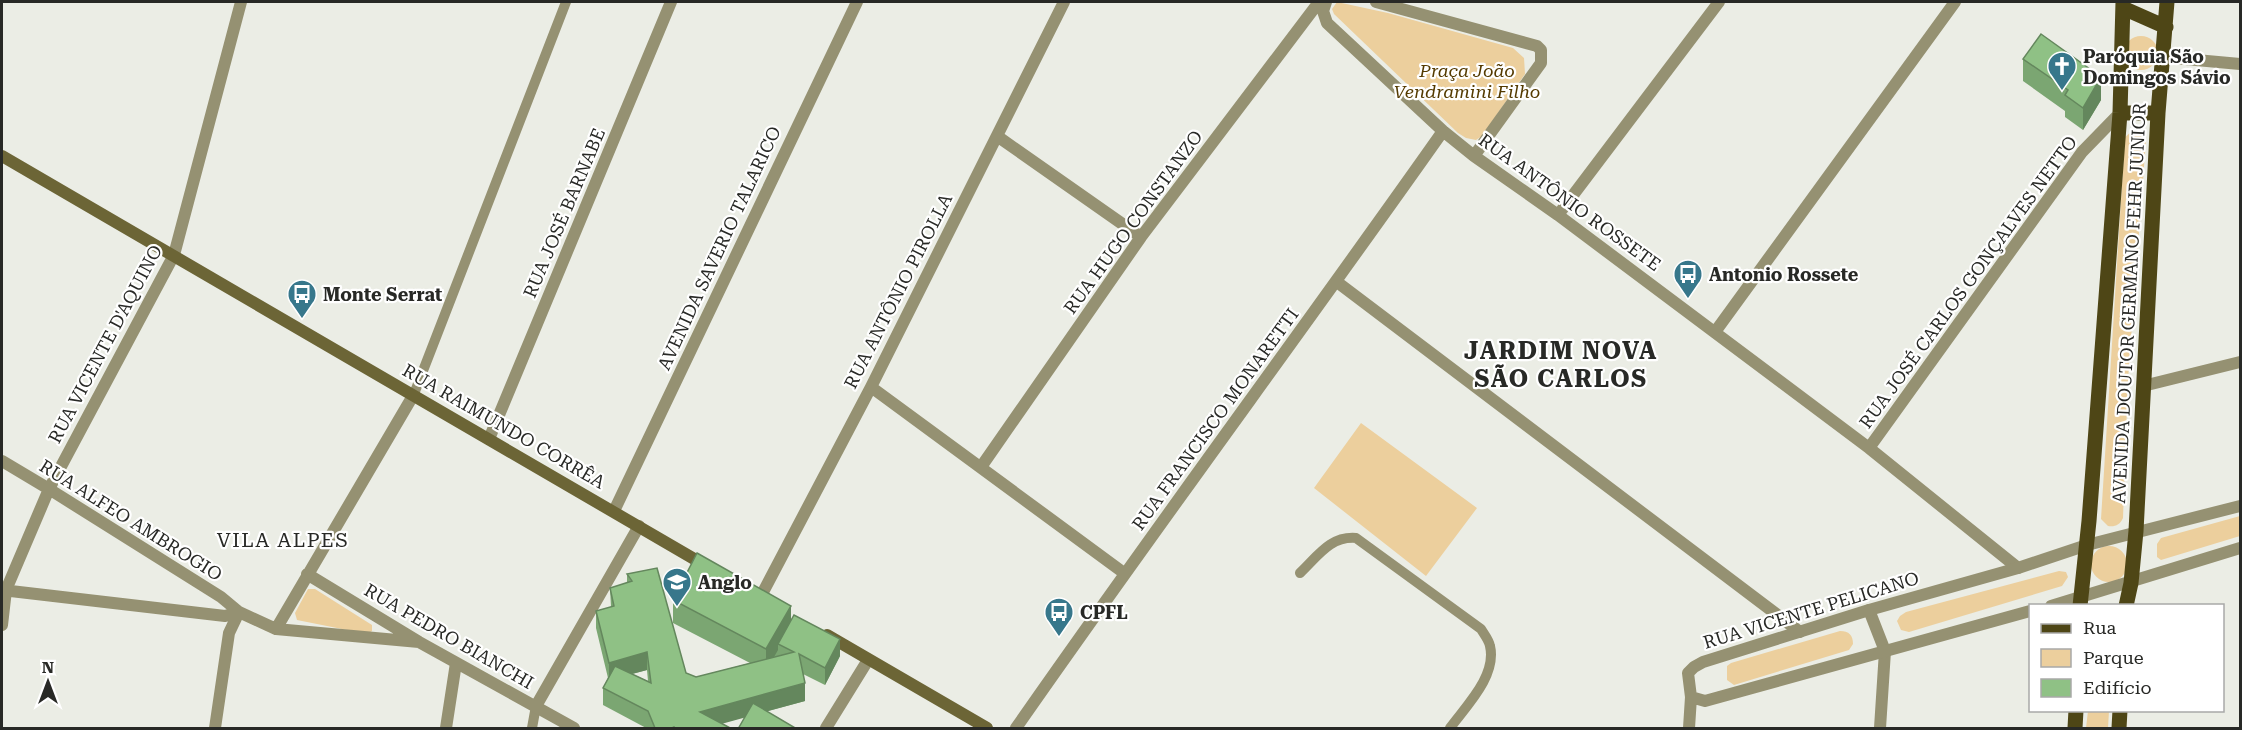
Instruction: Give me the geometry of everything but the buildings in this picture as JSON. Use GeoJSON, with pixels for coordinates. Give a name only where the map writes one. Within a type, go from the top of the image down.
{"type":"FeatureCollection","features":[{"type":"Feature","properties":{"kind":"main road","name":"AVENIDA DOUTOR GERMANO FEHR JUNIOR"},"geometry":{"type":"LineString","coordinates":[[2126,604],[2136,531],[2158,113],[2167,2]]}},
{"type":"Feature","properties":{"kind":"main road","name":"AVENIDA DOUTOR GERMANO FEHR JUNIOR"},"geometry":{"type":"LineString","coordinates":[[2080,601],[2120,113],[2120,4]]}},
{"type":"Feature","properties":{"kind":"main road"},"geometry":{"type":"LineString","coordinates":[[2120,4],[2166,27]]}},
{"type":"Feature","properties":{"kind":"main road"},"geometry":{"type":"LineString","coordinates":[[2120,113],[2158,113]]}},
{"type":"Feature","properties":{"kind":"main road","name":"RUA RAIMUNDO CORRÊA"},"geometry":{"type":"LineString","coordinates":[[2,156],[722,575]]}},
{"type":"Feature","properties":{"kind":"main road"},"geometry":{"type":"LineString","coordinates":[[819,631],[987,729]]}},
{"type":"Feature","properties":{"kind":"main road"},"geometry":{"type":"LineString","coordinates":[[2075,729],[2076,712]]}},
{"type":"Feature","properties":{"kind":"main road"},"geometry":{"type":"LineString","coordinates":[[2119,729],[2120,712]]}},
{"type":"Feature","properties":{"kind":"street","name":"RUA VICENTE D'AQUINO"},"geometry":{"type":"LineString","coordinates":[[4,590],[49,489],[174,255],[241,2]]}},
{"type":"Feature","properties":{"kind":"street","name":"RUA JOSÉ BARNABE"},"geometry":{"type":"LineString","coordinates":[[489,439],[671,2]]}},
{"type":"Feature","properties":{"kind":"street","name":"AVENIDA SAVERIO TALARICO"},"geometry":{"type":"LineString","coordinates":[[614,511],[857,2]]}},
{"type":"Feature","properties":{"kind":"street","name":"RUA ANTÔNIO PIROLLA"},"geometry":{"type":"LineString","coordinates":[[761,596],[871,387],[1064,2]]}},
{"type":"Feature","properties":{"kind":"street","name":"RUA HUGO CONSTANZO"},"geometry":{"type":"LineString","coordinates":[[981,467],[1141,237],[1319,2]]}},
{"type":"Feature","properties":{"kind":"street","name":"RUA ANTÔNIO ROSSETE"},"geometry":{"type":"LineString","coordinates":[[1326,2],[1323,12],[1327,23],[1443,131],[1869,448],[2018,568]]}},
{"type":"Feature","properties":{"kind":"street"},"geometry":{"type":"LineString","coordinates":[[1376,2],[1411,6],[1537,46],[1541,50],[1541,63],[1474,156]]}},
{"type":"Feature","properties":{"kind":"street"},"geometry":{"type":"LineString","coordinates":[[1558,215],[1719,2]]}},
{"type":"Feature","properties":{"kind":"street"},"geometry":{"type":"LineString","coordinates":[[1715,332],[1955,2]]}},
{"type":"Feature","properties":{"kind":"street"},"geometry":{"type":"LineString","coordinates":[[2163,57],[2241,64]]}},
{"type":"Feature","properties":{"kind":"street","name":"RUA JOSÉ CARLOS GONÇALVES NETTO"},"geometry":{"type":"LineString","coordinates":[[1869,448],[2082,152],[2120,113]]}},
{"type":"Feature","properties":{"kind":"street","name":"RUA FRANCISCO MONARETTI"},"geometry":{"type":"LineString","coordinates":[[1016,729],[1124,573],[1337,282],[1443,131]]}},
{"type":"Feature","properties":{"kind":"street"},"geometry":{"type":"LineString","coordinates":[[997,136],[1141,237]]}},
{"type":"Feature","properties":{"kind":"street"},"geometry":{"type":"LineString","coordinates":[[1337,282],[1800,632]]}},
{"type":"Feature","properties":{"kind":"street"},"geometry":{"type":"LineString","coordinates":[[2143,386],[2241,362]]}},
{"type":"Feature","properties":{"kind":"street"},"geometry":{"type":"LineString","coordinates":[[871,387],[1124,573]]}},
{"type":"Feature","properties":{"kind":"street"},"geometry":{"type":"LineString","coordinates":[[276,628],[414,394]]}},
{"type":"Feature","properties":{"kind":"street","name":"RUA ALFEO AMBROGIO"},"geometry":{"type":"LineString","coordinates":[[2,461],[221,597],[239,612]]}},
{"type":"Feature","properties":{"kind":"street","name":"RUA VICENTE PELICANO"},"geometry":{"type":"LineString","coordinates":[[1689,729],[1691,697],[1688,674],[1694,667],[1869,610],[2018,568],[2086,545],[2241,506]]}},
{"type":"Feature","properties":{"kind":"street"},"geometry":{"type":"LineString","coordinates":[[536,706],[639,526]]}},
{"type":"Feature","properties":{"kind":"street"},"geometry":{"type":"LineString","coordinates":[[2063,604],[2080,601],[2131,582],[2241,548]]}},
{"type":"Feature","properties":{"kind":"street","name":"RUA PEDRO BIANCHI"},"geometry":{"type":"LineString","coordinates":[[307,574],[419,642],[574,729]]}},
{"type":"Feature","properties":{"kind":"street"},"geometry":{"type":"LineString","coordinates":[[2,625],[4,590],[225,616],[239,612],[276,628],[419,642]]}},
{"type":"Feature","properties":{"kind":"street"},"geometry":{"type":"LineString","coordinates":[[1869,610],[1885,651],[1880,729]]}},
{"type":"Feature","properties":{"kind":"street"},"geometry":{"type":"LineString","coordinates":[[215,729],[228,633],[239,612]]}},
{"type":"Feature","properties":{"kind":"street"},"geometry":{"type":"LineString","coordinates":[[1691,697],[1705,701],[2029,612]]}},
{"type":"Feature","properties":{"kind":"street"},"geometry":{"type":"LineString","coordinates":[[826,729],[868,660]]}},
{"type":"Feature","properties":{"kind":"street"},"geometry":{"type":"LineString","coordinates":[[446,729],[456,663]]}},
{"type":"Feature","properties":{"kind":"lane"},"geometry":{"type":"LineString","coordinates":[[414,394],[566,2]]}},
{"type":"Feature","properties":{"kind":"lane"},"geometry":{"type":"LineString","coordinates":[[1300,573],[1332,542],[1343,537],[1356,538],[1481,629],[1490,644],[1491,661],[1486,677],[1450,729]]}},
{"type":"Feature","properties":{"kind":"lane"},"geometry":{"type":"LineString","coordinates":[[532,729],[536,706]]}},
{"type":"Feature","properties":{"kind":"green space","name":"Praça João Vendramini Filho"},"geometry":{"type":"Polygon","coordinates":[[[1337,2],[1388,13],[1513,48],[1524,58],[1525,74],[1482,136],[1476,140],[1466,138],[1458,133],[1334,14],[1332,9],[1337,2]]]}},
{"type":"Feature","properties":{"kind":"green space"},"geometry":{"type":"Polygon","coordinates":[[[2141,36],[2153,41],[2158,53],[2153,65],[2141,70],[2129,65],[2124,53],[2129,41],[2141,36]]]}},
{"type":"Feature","properties":{"kind":"green space"},"geometry":{"type":"Polygon","coordinates":[[[2130,133],[2140,134],[2146,140],[2128,379],[2123,518],[2119,524],[2108,526],[2101,519],[2125,137],[2130,133]]]}},
{"type":"Feature","properties":{"kind":"green space"},"geometry":{"type":"Polygon","coordinates":[[[1361,423],[1477,508],[1426,576],[1314,488],[1361,423]]]}},
{"type":"Feature","properties":{"kind":"green space"},"geometry":{"type":"Polygon","coordinates":[[[2240,516],[2240,536],[2161,560],[2157,557],[2157,544],[2161,538],[2240,516]]]}},
{"type":"Feature","properties":{"kind":"green space"},"geometry":{"type":"Polygon","coordinates":[[[2109,546],[2122,551],[2127,564],[2122,577],[2109,582],[2096,577],[2091,564],[2096,551],[2109,546]]]}},
{"type":"Feature","properties":{"kind":"green space"},"geometry":{"type":"Polygon","coordinates":[[[2059,571],[2066,572],[2068,577],[2062,586],[1909,632],[1901,630],[1897,621],[1906,612],[2059,571]]]}},
{"type":"Feature","properties":{"kind":"green space"},"geometry":{"type":"Polygon","coordinates":[[[308,589],[315,589],[372,625],[372,631],[367,634],[297,620],[295,613],[308,589]]]}},
{"type":"Feature","properties":{"kind":"green space"},"geometry":{"type":"Polygon","coordinates":[[[1840,631],[1848,633],[1852,638],[1853,644],[1849,650],[1734,685],[1727,680],[1727,666],[1731,663],[1840,631]]]}},
{"type":"Feature","properties":{"kind":"green space"},"geometry":{"type":"Polygon","coordinates":[[[2088,712],[2109,712],[2108,728],[2086,728],[2088,712]]]}},
{"type":"Feature","properties":{"kind":"place","name":"Paróquia São Domingos Sávio"},"geometry":{"type":"Point","coordinates":[2062,92]}},
{"type":"Feature","properties":{"kind":"place","name":"Antonio Rossete"},"geometry":{"type":"Point","coordinates":[1688,300]}},
{"type":"Feature","properties":{"kind":"place","name":"Monte Serrat"},"geometry":{"type":"Point","coordinates":[302,320]}},
{"type":"Feature","properties":{"kind":"place","name":"Anglo"},"geometry":{"type":"Point","coordinates":[677,608]}},
{"type":"Feature","properties":{"kind":"place","name":"CPFL"},"geometry":{"type":"Point","coordinates":[1059,638]}},
{"type":"Feature","properties":{"kind":"district","name":"JARDIM NOVA SÃO CARLOS"},"geometry":{"type":"Point","coordinates":[1561,365]}},
{"type":"Feature","properties":{"kind":"district","name":"VILA ALPES"},"geometry":{"type":"Point","coordinates":[283,540]}}]}
